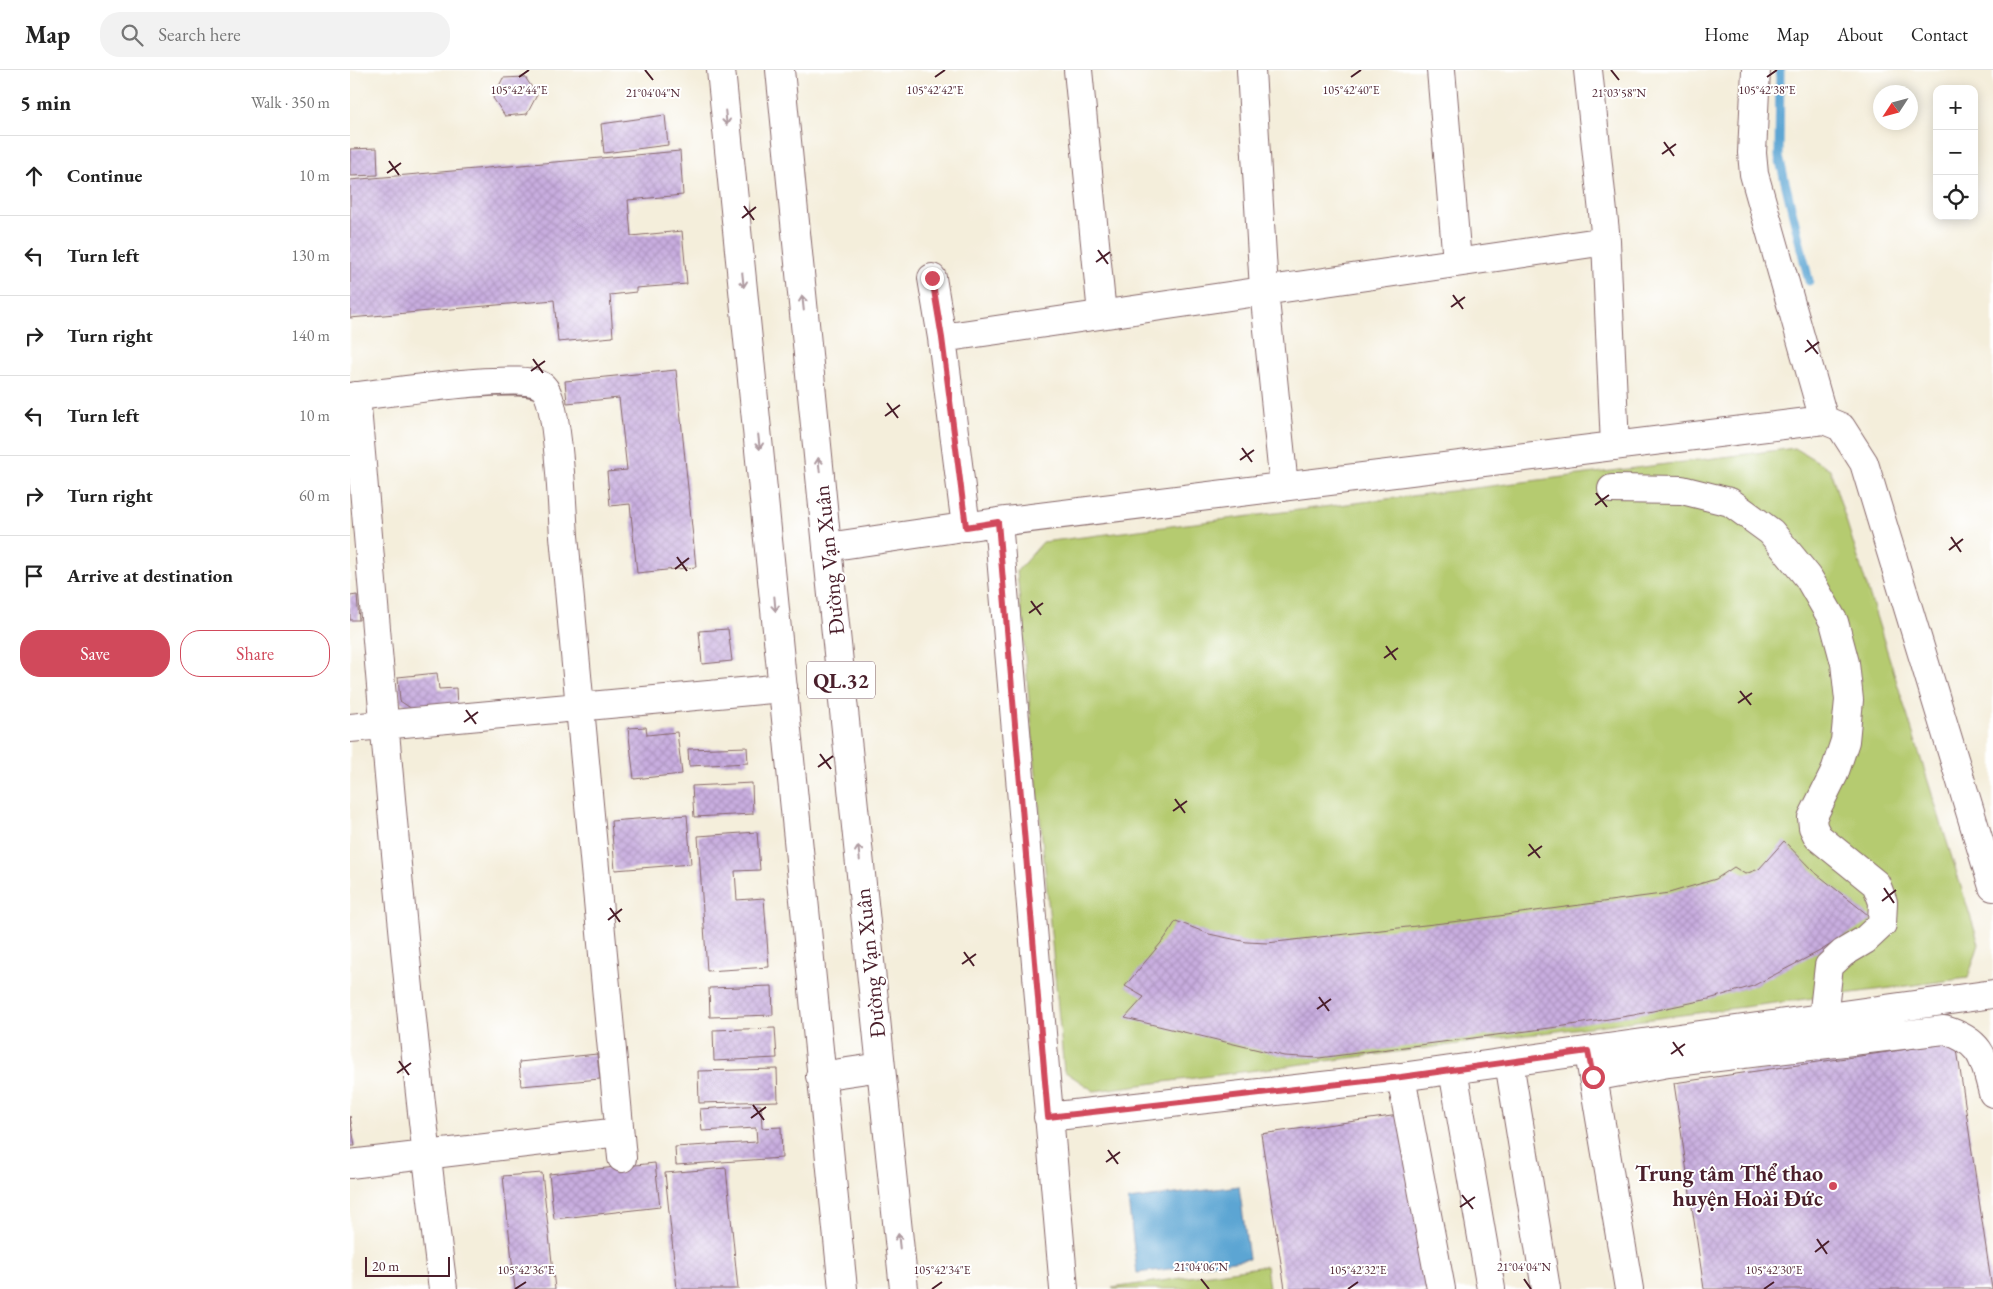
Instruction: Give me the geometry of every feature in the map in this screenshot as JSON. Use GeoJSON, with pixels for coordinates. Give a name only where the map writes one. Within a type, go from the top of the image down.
{"type":"FeatureCollection","features":[{"type":"Feature","properties":{"kind":"main road","name":"QL.32"},"geometry":{"type":"LineString","coordinates":[[721,70],[820,1076],[843,1289]]}},
{"type":"Feature","properties":{"kind":"main road","name":"Đường Vạn Xuân"},"geometry":{"type":"LineString","coordinates":[[780,70],[827,547],[904,1289]]}},
{"type":"Feature","properties":{"kind":"main road"},"geometry":{"type":"LineString","coordinates":[[1078,70],[1102,314]]}},
{"type":"Feature","properties":{"kind":"main road"},"geometry":{"type":"LineString","coordinates":[[1251,70],[1264,290],[1284,487]]}},
{"type":"Feature","properties":{"kind":"main road"},"geometry":{"type":"LineString","coordinates":[[1441,70],[1457,262]]}},
{"type":"Feature","properties":{"kind":"main road"},"geometry":{"type":"LineString","coordinates":[[1588,70],[1606,241],[1616,446]]}},
{"type":"Feature","properties":{"kind":"main road"},"geometry":{"type":"LineString","coordinates":[[1756,70],[1752,153],[1754,174],[1824,420]]}},
{"type":"Feature","properties":{"kind":"main road"},"geometry":{"type":"LineString","coordinates":[[942,338],[1606,241]]}},
{"type":"Feature","properties":{"kind":"main road"},"geometry":{"type":"LineString","coordinates":[[932,278],[942,338],[966,527]]}},
{"type":"Feature","properties":{"kind":"main road"},"geometry":{"type":"LineString","coordinates":[[350,1164],[426,1155],[620,1145],[558,459],[551,403],[545,389],[537,383],[490,382],[353,397],[426,1155],[443,1289]]}},
{"type":"Feature","properties":{"kind":"main road"},"geometry":{"type":"LineString","coordinates":[[827,547],[998,522],[1824,420],[1841,427],[1864,463],[1993,887]]}},
{"type":"Feature","properties":{"kind":"main road"},"geometry":{"type":"LineString","coordinates":[[1612,489],[1682,490],[1730,502],[1771,532],[1808,577],[1834,622],[1845,663],[1849,700],[1845,741],[1834,774],[1812,818],[1813,828],[1818,837],[1876,884],[1882,902],[1882,924],[1865,940],[1843,953],[1829,966],[1823,1018]]}},
{"type":"Feature","properties":{"kind":"main road"},"geometry":{"type":"LineString","coordinates":[[998,522],[1064,1289]]}},
{"type":"Feature","properties":{"kind":"main road"},"geometry":{"type":"LineString","coordinates":[[350,728],[783,688]]}},
{"type":"Feature","properties":{"kind":"main road"},"geometry":{"type":"LineString","coordinates":[[1591,1064],[1823,1018],[1993,994]]}},
{"type":"Feature","properties":{"kind":"main road"},"geometry":{"type":"LineString","coordinates":[[1048,1117],[1401,1077],[1509,1062],[1668,1063],[1944,1030],[1961,1035],[1975,1045],[1985,1062],[1993,1093]]}},
{"type":"Feature","properties":{"kind":"main road"},"geometry":{"type":"LineString","coordinates":[[1509,1062],[1546,1289]]}},
{"type":"Feature","properties":{"kind":"main road"},"geometry":{"type":"LineString","coordinates":[[1591,1064],[1629,1289]]}},
{"type":"Feature","properties":{"kind":"main road"},"geometry":{"type":"LineString","coordinates":[[820,1076],[881,1067]]}},
{"type":"Feature","properties":{"kind":"main road"},"geometry":{"type":"LineString","coordinates":[[1453,1070],[1491,1289]]}},
{"type":"Feature","properties":{"kind":"main road"},"geometry":{"type":"LineString","coordinates":[[1401,1077],[1440,1289]]}},
{"type":"Feature","properties":{"kind":"green space"},"geometry":{"type":"Polygon","coordinates":[[[1795,448],[1830,469],[1979,944],[1968,978],[1094,1091],[1064,1071],[1017,571],[1043,542],[1795,448]]]}},
{"type":"Feature","properties":{"kind":"green space"},"geometry":{"type":"Polygon","coordinates":[[[1266,1266],[1269,1289],[1112,1288],[1266,1266]]]}},
{"type":"Feature","properties":{"kind":"water"},"geometry":{"type":"Polygon","coordinates":[[[1239,1186],[1249,1259],[1137,1273],[1128,1200],[1239,1186]]]}},
{"type":"Feature","properties":{"kind":"building"},"geometry":{"type":"Polygon","coordinates":[[[525,77],[537,95],[527,114],[505,116],[493,98],[503,78],[525,77]]]}},
{"type":"Feature","properties":{"kind":"building"},"geometry":{"type":"Polygon","coordinates":[[[665,115],[668,145],[604,153],[601,124],[665,115]]]}},
{"type":"Feature","properties":{"kind":"building"},"geometry":{"type":"Polygon","coordinates":[[[377,148],[378,175],[350,176],[350,149],[377,148]]]}},
{"type":"Feature","properties":{"kind":"building"},"geometry":{"type":"Polygon","coordinates":[[[680,151],[683,195],[628,200],[631,236],[682,231],[687,284],[636,288],[636,292],[610,295],[613,337],[558,342],[554,300],[350,318],[350,180],[680,151]]]}},
{"type":"Feature","properties":{"kind":"building"},"geometry":{"type":"Polygon","coordinates":[[[676,370],[696,567],[637,573],[630,504],[610,506],[607,472],[627,470],[619,398],[567,403],[565,381],[676,370]]]}},
{"type":"Feature","properties":{"kind":"building"},"geometry":{"type":"Polygon","coordinates":[[[357,595],[359,620],[350,620],[350,596],[357,595]]]}},
{"type":"Feature","properties":{"kind":"building"},"geometry":{"type":"Polygon","coordinates":[[[728,629],[732,661],[702,664],[699,631],[728,629]]]}},
{"type":"Feature","properties":{"kind":"building"},"geometry":{"type":"Polygon","coordinates":[[[437,673],[439,689],[456,688],[457,707],[415,711],[400,701],[398,677],[437,673]]]}},
{"type":"Feature","properties":{"kind":"building"},"geometry":{"type":"Polygon","coordinates":[[[646,727],[647,735],[677,732],[682,774],[634,779],[628,728],[646,727]]]}},
{"type":"Feature","properties":{"kind":"building"},"geometry":{"type":"Polygon","coordinates":[[[747,747],[748,763],[689,766],[688,749],[747,747]]]}},
{"type":"Feature","properties":{"kind":"building"},"geometry":{"type":"Polygon","coordinates":[[[752,783],[753,814],[694,817],[692,786],[752,783]]]}},
{"type":"Feature","properties":{"kind":"building"},"geometry":{"type":"Polygon","coordinates":[[[687,815],[691,864],[615,870],[611,821],[687,815]]]}},
{"type":"Feature","properties":{"kind":"building"},"geometry":{"type":"Polygon","coordinates":[[[757,832],[760,870],[735,871],[737,900],[764,898],[769,967],[707,971],[698,836],[757,832]]]}},
{"type":"Feature","properties":{"kind":"building"},"geometry":{"type":"Polygon","coordinates":[[[1784,841],[1812,870],[1873,919],[1820,951],[1753,986],[1709,999],[1634,1015],[1558,1027],[1319,1058],[1284,1056],[1125,1018],[1144,997],[1125,986],[1165,938],[1176,921],[1209,934],[1247,942],[1267,943],[1469,920],[1669,893],[1716,879],[1734,867],[1745,874],[1759,869],[1784,841]]]}},
{"type":"Feature","properties":{"kind":"building"},"geometry":{"type":"Polygon","coordinates":[[[772,986],[773,1015],[710,1017],[709,988],[772,986]]]}},
{"type":"Feature","properties":{"kind":"building"},"geometry":{"type":"Polygon","coordinates":[[[775,1028],[777,1058],[714,1061],[713,1030],[775,1028]]]}},
{"type":"Feature","properties":{"kind":"building","name":"Trung tâm Thể thao huyện Hoài Đức"},"geometry":{"type":"Polygon","coordinates":[[[1956,1042],[1992,1289],[1704,1289],[1674,1083],[1956,1042]]]}},
{"type":"Feature","properties":{"kind":"building"},"geometry":{"type":"Polygon","coordinates":[[[597,1054],[600,1079],[521,1086],[519,1062],[597,1054]]]}},
{"type":"Feature","properties":{"kind":"building"},"geometry":{"type":"Polygon","coordinates":[[[777,1069],[778,1101],[699,1103],[698,1071],[777,1069]]]}},
{"type":"Feature","properties":{"kind":"building"},"geometry":{"type":"Polygon","coordinates":[[[761,1105],[762,1128],[781,1127],[782,1158],[676,1165],[675,1147],[757,1142],[756,1128],[702,1131],[700,1109],[761,1105]]]}},
{"type":"Feature","properties":{"kind":"building"},"geometry":{"type":"Polygon","coordinates":[[[1399,1115],[1429,1289],[1285,1289],[1261,1134],[1399,1115]]]}},
{"type":"Feature","properties":{"kind":"building"},"geometry":{"type":"Polygon","coordinates":[[[350,1116],[355,1146],[350,1146],[350,1116]]]}},
{"type":"Feature","properties":{"kind":"building"},"geometry":{"type":"Polygon","coordinates":[[[655,1163],[660,1207],[554,1219],[549,1174],[655,1163]]]}},
{"type":"Feature","properties":{"kind":"building"},"geometry":{"type":"Polygon","coordinates":[[[726,1168],[738,1289],[677,1289],[665,1173],[726,1168]]]}},
{"type":"Feature","properties":{"kind":"building"},"geometry":{"type":"Polygon","coordinates":[[[542,1173],[555,1289],[515,1289],[503,1176],[542,1173]]]}},
{"type":"Feature","properties":{"kind":"waterway"},"geometry":{"type":"LineString","coordinates":[[1780,70],[1779,157],[1809,281]]}},
{"type":"Feature","properties":{"kind":"place","name":"Trung tâm Thể thao huyện Hoài Đức"},"geometry":{"type":"Point","coordinates":[1833,1186]}},
{"type":"Feature","properties":{"kind":"route"},"geometry":{"type":"LineString","coordinates":[[932,278],[942,338],[966,527],[998,522],[1048,1117],[1401,1077],[1588,1051],[1593,1077]]}}]}
